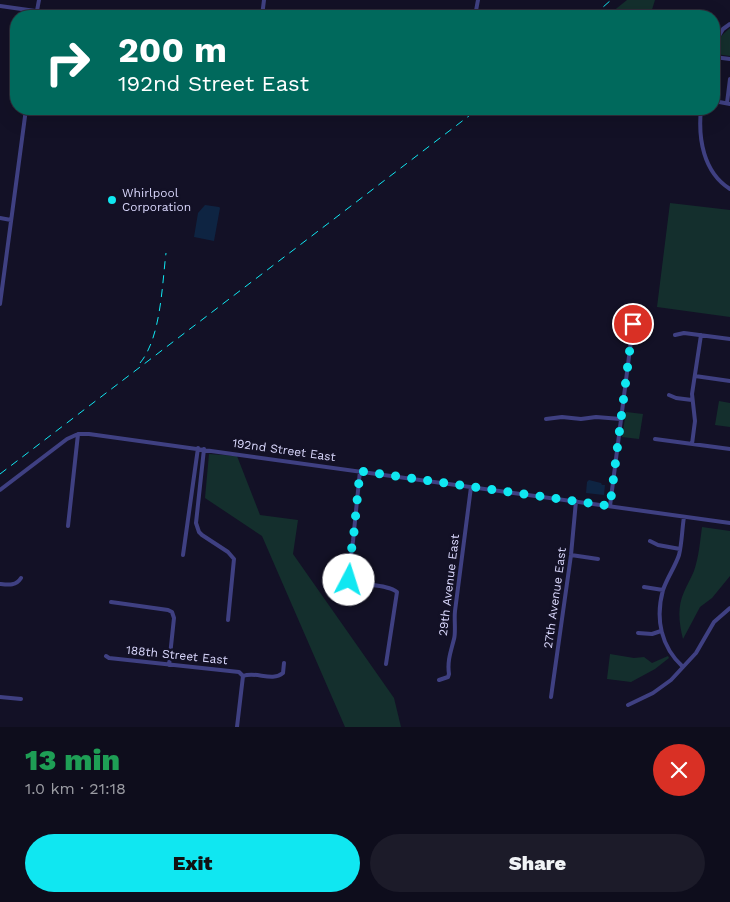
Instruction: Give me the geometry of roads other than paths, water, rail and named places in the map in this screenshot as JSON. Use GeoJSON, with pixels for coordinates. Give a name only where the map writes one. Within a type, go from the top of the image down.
{"type":"FeatureCollection","features":[{"type":"Feature","properties":{"kind":"street"},"geometry":{"type":"LineString","coordinates":[[0,6],[18,10]]}},
{"type":"Feature","properties":{"kind":"street"},"geometry":{"type":"LineString","coordinates":[[720,35],[730,24]]}},
{"type":"Feature","properties":{"kind":"street"},"geometry":{"type":"LineString","coordinates":[[728,104],[730,80]]}},
{"type":"Feature","properties":{"kind":"street"},"geometry":{"type":"LineString","coordinates":[[0,304],[25,115]]}},
{"type":"Feature","properties":{"kind":"street"},"geometry":{"type":"LineString","coordinates":[[701,115],[702,146],[710,166],[719,179],[730,189]]}},
{"type":"Feature","properties":{"kind":"street"},"geometry":{"type":"LineString","coordinates":[[0,218],[11,220]]}},
{"type":"Feature","properties":{"kind":"street"},"geometry":{"type":"LineString","coordinates":[[610,506],[633,325],[631,315]]}},
{"type":"Feature","properties":{"kind":"street"},"geometry":{"type":"LineString","coordinates":[[675,335],[684,333],[730,339]]}},
{"type":"Feature","properties":{"kind":"street"},"geometry":{"type":"LineString","coordinates":[[692,444],[695,421],[692,400],[701,335]]}},
{"type":"Feature","properties":{"kind":"street"},"geometry":{"type":"LineString","coordinates":[[695,376],[730,381]]}},
{"type":"Feature","properties":{"kind":"street"},"geometry":{"type":"LineString","coordinates":[[669,395],[692,400]]}},
{"type":"Feature","properties":{"kind":"street"},"geometry":{"type":"LineString","coordinates":[[546,419],[596,417],[621,420]]}},
{"type":"Feature","properties":{"kind":"street"},"geometry":{"type":"LineString","coordinates":[[0,490],[59,444],[78,434]]}},
{"type":"Feature","properties":{"kind":"street"},"geometry":{"type":"LineString","coordinates":[[68,526],[78,434]]}},
{"type":"Feature","properties":{"kind":"street","name":"192nd Street East"},"geometry":{"type":"LineString","coordinates":[[78,434],[103,435],[730,523]]}},
{"type":"Feature","properties":{"kind":"street"},"geometry":{"type":"LineString","coordinates":[[655,439],[730,449]]}},
{"type":"Feature","properties":{"kind":"street"},"geometry":{"type":"LineString","coordinates":[[184,555],[198,448]]}},
{"type":"Feature","properties":{"kind":"street"},"geometry":{"type":"LineString","coordinates":[[204,449],[196,523],[202,535],[228,552],[234,559],[228,620]]}},
{"type":"Feature","properties":{"kind":"street"},"geometry":{"type":"LineString","coordinates":[[360,471],[353,542],[348,566],[349,580],[356,583],[390,588],[397,592],[386,664]]}},
{"type":"Feature","properties":{"kind":"street","name":"29th Avenue East"},"geometry":{"type":"LineString","coordinates":[[439,680],[448,677],[449,654],[455,638],[455,611],[471,487]]}},
{"type":"Feature","properties":{"kind":"street","name":"27th Avenue East"},"geometry":{"type":"LineString","coordinates":[[551,697],[571,555],[576,502]]}},
{"type":"Feature","properties":{"kind":"street"},"geometry":{"type":"LineString","coordinates":[[683,668],[671,656],[661,631],[660,612],[663,590],[675,565],[680,549],[684,517]]}},
{"type":"Feature","properties":{"kind":"street"},"geometry":{"type":"LineString","coordinates":[[650,541],[658,545],[680,549]]}},
{"type":"Feature","properties":{"kind":"street"},"geometry":{"type":"LineString","coordinates":[[571,555],[598,559]]}},
{"type":"Feature","properties":{"kind":"street"},"geometry":{"type":"LineString","coordinates":[[0,584],[16,584],[21,578]]}},
{"type":"Feature","properties":{"kind":"street"},"geometry":{"type":"LineString","coordinates":[[644,587],[663,590]]}},
{"type":"Feature","properties":{"kind":"street"},"geometry":{"type":"LineString","coordinates":[[111,602],[172,611],[174,618],[169,665]]}},
{"type":"Feature","properties":{"kind":"street"},"geometry":{"type":"LineString","coordinates":[[628,704],[654,692],[671,680],[696,653],[714,622],[730,608]]}},
{"type":"Feature","properties":{"kind":"street"},"geometry":{"type":"LineString","coordinates":[[638,633],[652,634],[661,631]]}},
{"type":"Feature","properties":{"kind":"street","name":"188th Street East"},"geometry":{"type":"LineString","coordinates":[[106,656],[109,658],[239,672],[244,676],[279,676],[283,673],[284,663]]}},
{"type":"Feature","properties":{"kind":"street"},"geometry":{"type":"LineString","coordinates":[[237,727],[244,676]]}},
{"type":"Feature","properties":{"kind":"street"},"geometry":{"type":"LineString","coordinates":[[0,697],[20,699]]}},
{"type":"Feature","properties":{"kind":"water"},"geometry":{"type":"Polygon","coordinates":[[[205,205],[220,208],[214,241],[194,237],[198,213],[205,205]]]}},
{"type":"Feature","properties":{"kind":"water"},"geometry":{"type":"Polygon","coordinates":[[[589,480],[605,485],[604,495],[586,493],[589,480]]]}},
{"type":"Feature","properties":{"kind":"railway"},"geometry":{"type":"LineString","coordinates":[[600,10],[611,0]]}},
{"type":"Feature","properties":{"kind":"railway"},"geometry":{"type":"LineString","coordinates":[[0,474],[470,115]]}},
{"type":"Feature","properties":{"kind":"railway"},"geometry":{"type":"LineString","coordinates":[[140,363],[147,352],[156,326],[162,295],[166,253]]}},
{"type":"Feature","properties":{"kind":"place","name":"Whirlpool Corporation"},"geometry":{"type":"Point","coordinates":[112,200]}}]}
